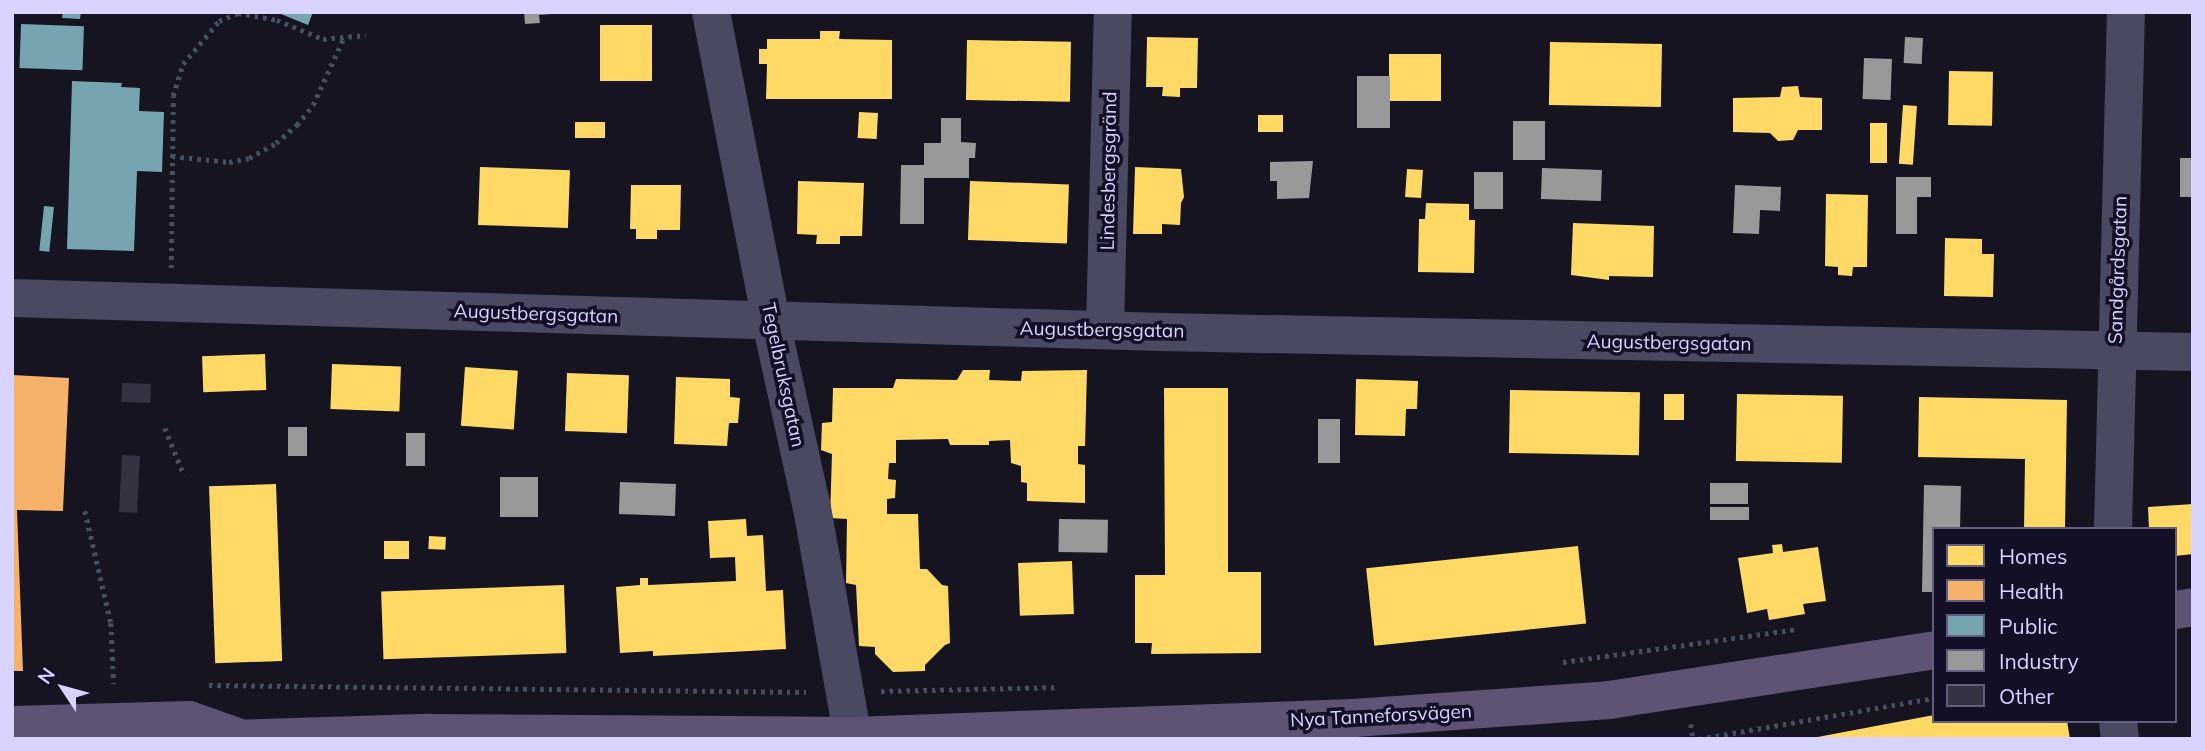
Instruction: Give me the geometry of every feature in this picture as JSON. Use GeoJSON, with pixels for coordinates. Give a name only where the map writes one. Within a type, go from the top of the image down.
{"type":"FeatureCollection","features":[{"type":"Feature","properties":{"kind":"main road","name":"Nya Tanneforsvägen"},"geometry":{"type":"LineString","coordinates":[[12,724],[189,720],[236,738],[417,733],[853,737],[1354,719],[1488,711],[1684,690],[1932,650]]}},
{"type":"Feature","properties":{"kind":"street","name":"Tegelbruksgatan"},"geometry":{"type":"LineString","coordinates":[[711,12],[812,508],[847,691],[853,737]]}},
{"type":"Feature","properties":{"kind":"street","name":"Lindesbergsgränd"},"geometry":{"type":"LineString","coordinates":[[1105,330],[1113,12]]}},
{"type":"Feature","properties":{"kind":"street","name":"Sandgårdsgatan"},"geometry":{"type":"LineString","coordinates":[[2113,527],[2115,350],[2126,12]]}},
{"type":"Feature","properties":{"kind":"street","name":"Augustbergsgatan"},"geometry":{"type":"LineString","coordinates":[[12,298],[772,322],[2193,352]]}},
{"type":"Feature","properties":{"kind":"path"},"geometry":{"type":"LineString","coordinates":[[170,303],[173,96],[183,64],[219,22],[238,13],[277,20],[323,39],[366,35]]}},
{"type":"Feature","properties":{"kind":"path"},"geometry":{"type":"LineString","coordinates":[[172,156],[229,162],[249,158],[276,143],[297,125],[313,105],[344,37]]}},
{"type":"Feature","properties":{"kind":"path"},"geometry":{"type":"LineString","coordinates":[[165,428],[184,475]]}},
{"type":"Feature","properties":{"kind":"path"},"geometry":{"type":"LineString","coordinates":[[85,511],[111,622],[114,684]]}},
{"type":"Feature","properties":{"kind":"path"},"geometry":{"type":"LineString","coordinates":[[1559,663],[1799,629]]}},
{"type":"Feature","properties":{"kind":"path"},"geometry":{"type":"LineString","coordinates":[[101,685],[127,684]]}},
{"type":"Feature","properties":{"kind":"path"},"geometry":{"type":"LineString","coordinates":[[203,685],[847,691],[1067,687]]}},
{"type":"Feature","properties":{"kind":"path"},"geometry":{"type":"LineString","coordinates":[[1699,739],[1932,698]]}},
{"type":"Feature","properties":{"kind":"building: Homes"},"geometry":{"type":"Polygon","coordinates":[[[600,25],[652,25],[652,81],[600,81],[600,25]]]}},
{"type":"Feature","properties":{"kind":"building: Homes"},"geometry":{"type":"Polygon","coordinates":[[[820,31],[840,31],[839,39],[892,40],[892,99],[766,99],[767,64],[759,64],[759,49],[767,49],[767,39],[820,39],[820,31]]]}},
{"type":"Feature","properties":{"kind":"building: Homes"},"geometry":{"type":"Polygon","coordinates":[[[1147,37],[1198,38],[1197,88],[1180,88],[1180,97],[1162,96],[1163,87],[1146,87],[1147,37]]]}},
{"type":"Feature","properties":{"kind":"building: Homes"},"geometry":{"type":"Polygon","coordinates":[[[967,40],[1071,42],[1070,102],[966,100],[967,40]]]}},
{"type":"Feature","properties":{"kind":"building: Homes"},"geometry":{"type":"Polygon","coordinates":[[[1550,42],[1662,44],[1661,107],[1549,105],[1550,42]]]}},
{"type":"Feature","properties":{"kind":"building: Homes"},"geometry":{"type":"Polygon","coordinates":[[[1389,54],[1441,54],[1441,101],[1389,101],[1389,54]]]}},
{"type":"Feature","properties":{"kind":"building: Homes"},"geometry":{"type":"Polygon","coordinates":[[[1949,71],[1993,72],[1992,126],[1948,125],[1949,71]]]}},
{"type":"Feature","properties":{"kind":"building: Homes"},"geometry":{"type":"Polygon","coordinates":[[[1798,86],[1800,97],[1822,98],[1822,130],[1798,130],[1793,140],[1778,141],[1770,133],[1733,132],[1733,98],[1780,97],[1782,87],[1798,86]]]}},
{"type":"Feature","properties":{"kind":"building: Homes"},"geometry":{"type":"Polygon","coordinates":[[[1903,105],[1917,106],[1913,165],[1899,164],[1903,105]]]}},
{"type":"Feature","properties":{"kind":"building: Homes"},"geometry":{"type":"Polygon","coordinates":[[[859,112],[878,113],[877,139],[858,138],[859,112]]]}},
{"type":"Feature","properties":{"kind":"building: Homes"},"geometry":{"type":"Polygon","coordinates":[[[1258,115],[1283,115],[1283,132],[1258,132],[1258,115]]]}},
{"type":"Feature","properties":{"kind":"building: Homes"},"geometry":{"type":"Polygon","coordinates":[[[575,122],[605,122],[605,138],[575,138],[575,122]]]}},
{"type":"Feature","properties":{"kind":"building: Homes"},"geometry":{"type":"Polygon","coordinates":[[[1870,123],[1887,123],[1887,163],[1870,163],[1870,123]]]}},
{"type":"Feature","properties":{"kind":"building: Homes"},"geometry":{"type":"Polygon","coordinates":[[[480,167],[570,170],[568,228],[478,225],[480,167]]]}},
{"type":"Feature","properties":{"kind":"building: Homes"},"geometry":{"type":"Polygon","coordinates":[[[1135,167],[1181,169],[1184,197],[1181,203],[1180,225],[1162,224],[1162,234],[1133,234],[1135,167]]]}},
{"type":"Feature","properties":{"kind":"building: Homes"},"geometry":{"type":"Polygon","coordinates":[[[1407,169],[1423,170],[1421,198],[1405,197],[1407,169]]]}},
{"type":"Feature","properties":{"kind":"building: Homes"},"geometry":{"type":"Polygon","coordinates":[[[798,181],[864,183],[862,236],[840,236],[840,244],[816,244],[817,235],[797,234],[798,181]]]}},
{"type":"Feature","properties":{"kind":"building: Homes"},"geometry":{"type":"Polygon","coordinates":[[[970,181],[1069,184],[1067,243],[968,240],[970,181]]]}},
{"type":"Feature","properties":{"kind":"building: Homes"},"geometry":{"type":"Polygon","coordinates":[[[631,185],[681,185],[680,230],[657,230],[657,239],[636,239],[636,229],[630,229],[631,185]]]}},
{"type":"Feature","properties":{"kind":"building: Homes"},"geometry":{"type":"Polygon","coordinates":[[[1826,194],[1868,195],[1867,267],[1853,267],[1852,276],[1838,275],[1838,267],[1825,266],[1826,194]]]}},
{"type":"Feature","properties":{"kind":"building: Homes"},"geometry":{"type":"Polygon","coordinates":[[[1426,203],[1469,204],[1469,220],[1475,220],[1474,273],[1418,272],[1419,219],[1425,219],[1426,203]]]}},
{"type":"Feature","properties":{"kind":"building: Homes"},"geometry":{"type":"Polygon","coordinates":[[[1573,223],[1654,226],[1653,277],[1609,276],[1609,280],[1571,275],[1573,223]]]}},
{"type":"Feature","properties":{"kind":"building: Homes"},"geometry":{"type":"Polygon","coordinates":[[[1945,238],[1982,239],[1982,254],[1994,254],[1993,297],[1944,296],[1945,238]]]}},
{"type":"Feature","properties":{"kind":"building: Homes"},"geometry":{"type":"Polygon","coordinates":[[[265,354],[266,390],[203,392],[202,356],[265,354]]]}},
{"type":"Feature","properties":{"kind":"building: Homes"},"geometry":{"type":"Polygon","coordinates":[[[332,364],[401,366],[399,411],[330,409],[332,364]]]}},
{"type":"Feature","properties":{"kind":"building: Homes"},"geometry":{"type":"Polygon","coordinates":[[[465,367],[518,371],[514,430],[461,426],[465,367]]]}},
{"type":"Feature","properties":{"kind":"building: Homes"},"geometry":{"type":"Polygon","coordinates":[[[963,370],[990,370],[989,380],[1021,381],[1022,371],[1087,370],[1085,446],[1078,446],[1078,464],[1085,465],[1085,503],[1027,501],[1027,483],[1021,482],[1021,466],[1011,463],[1010,440],[989,441],[989,445],[950,445],[948,439],[896,440],[896,463],[889,463],[888,479],[896,480],[895,498],[887,499],[887,514],[918,514],[920,569],[927,569],[942,585],[948,586],[950,643],[925,665],[925,671],[893,672],[875,654],[875,647],[859,646],[856,585],[846,583],[847,519],[830,518],[832,454],[821,450],[822,423],[832,422],[833,388],[893,388],[896,379],[957,380],[963,370]]]}},
{"type":"Feature","properties":{"kind":"building: Homes"},"geometry":{"type":"Polygon","coordinates":[[[567,373],[629,375],[627,433],[565,431],[567,373]]]}},
{"type":"Feature","properties":{"kind":"building: Homes"},"geometry":{"type":"Polygon","coordinates":[[[676,377],[730,379],[730,397],[740,398],[738,423],[729,423],[727,446],[674,444],[676,377]]]}},
{"type":"Feature","properties":{"kind":"building: Homes"},"geometry":{"type":"Polygon","coordinates":[[[1356,379],[1418,381],[1417,409],[1406,409],[1405,436],[1355,435],[1356,379]]]}},
{"type":"Feature","properties":{"kind":"building: Homes"},"geometry":{"type":"Polygon","coordinates":[[[1164,388],[1228,388],[1228,572],[1261,572],[1261,653],[1151,654],[1152,643],[1135,643],[1135,575],[1165,575],[1164,388]]]}},
{"type":"Feature","properties":{"kind":"building: Homes"},"geometry":{"type":"Polygon","coordinates":[[[1510,390],[1640,392],[1639,455],[1509,453],[1510,390]]]}},
{"type":"Feature","properties":{"kind":"building: Homes"},"geometry":{"type":"Polygon","coordinates":[[[1664,394],[1684,394],[1684,420],[1664,420],[1664,394]]]}},
{"type":"Feature","properties":{"kind":"building: Homes"},"geometry":{"type":"Polygon","coordinates":[[[1737,394],[1843,396],[1842,463],[1736,461],[1737,394]]]}},
{"type":"Feature","properties":{"kind":"building: Homes"},"geometry":{"type":"Polygon","coordinates":[[[1919,397],[2067,400],[2065,527],[2024,527],[2025,459],[1918,457],[1919,397]]]}},
{"type":"Feature","properties":{"kind":"building: Homes"},"geometry":{"type":"Polygon","coordinates":[[[276,484],[282,661],[215,663],[209,486],[276,484]]]}},
{"type":"Feature","properties":{"kind":"building: Homes"},"geometry":{"type":"Polygon","coordinates":[[[2193,504],[2193,554],[2177,556],[2177,527],[2149,527],[2148,507],[2193,504]]]}},
{"type":"Feature","properties":{"kind":"building: Homes"},"geometry":{"type":"Polygon","coordinates":[[[746,519],[747,536],[763,535],[766,591],[783,590],[786,649],[653,656],[653,651],[620,653],[616,587],[640,585],[640,578],[648,578],[648,585],[736,581],[735,557],[710,558],[708,521],[746,519]]]}},
{"type":"Feature","properties":{"kind":"building: Homes"},"geometry":{"type":"Polygon","coordinates":[[[429,536],[446,537],[445,550],[428,549],[429,536]]]}},
{"type":"Feature","properties":{"kind":"building: Homes"},"geometry":{"type":"Polygon","coordinates":[[[384,541],[409,541],[409,559],[384,559],[384,541]]]}},
{"type":"Feature","properties":{"kind":"building: Homes"},"geometry":{"type":"Polygon","coordinates":[[[1782,544],[1783,552],[1818,547],[1826,601],[1803,604],[1805,614],[1769,620],[1767,609],[1747,613],[1738,558],[1773,553],[1772,545],[1782,544]]]}},
{"type":"Feature","properties":{"kind":"building: Homes"},"geometry":{"type":"Polygon","coordinates":[[[1578,546],[1586,624],[1374,646],[1366,568],[1578,546]]]}},
{"type":"Feature","properties":{"kind":"building: Homes"},"geometry":{"type":"Polygon","coordinates":[[[1072,561],[1074,614],[1020,616],[1018,563],[1072,561]]]}},
{"type":"Feature","properties":{"kind":"building: Homes"},"geometry":{"type":"Polygon","coordinates":[[[564,585],[566,653],[383,659],[381,591],[564,585]]]}},
{"type":"Feature","properties":{"kind":"building: Homes"},"geometry":{"type":"Polygon","coordinates":[[[1932,715],[1932,723],[2067,723],[2070,739],[1807,739],[1932,715]]]}},
{"type":"Feature","properties":{"kind":"building: Health"},"geometry":{"type":"Polygon","coordinates":[[[12,375],[69,378],[63,511],[17,510],[23,671],[12,671],[12,375]]]}},
{"type":"Feature","properties":{"kind":"building: Public"},"geometry":{"type":"Polygon","coordinates":[[[63,12],[81,12],[80,19],[62,18],[63,12]]]}},
{"type":"Feature","properties":{"kind":"building: Public"},"geometry":{"type":"Polygon","coordinates":[[[276,12],[313,12],[308,25],[276,12]]]}},
{"type":"Feature","properties":{"kind":"building: Public"},"geometry":{"type":"Polygon","coordinates":[[[21,24],[84,26],[82,70],[19,68],[21,24]]]}},
{"type":"Feature","properties":{"kind":"building: Public"},"geometry":{"type":"Polygon","coordinates":[[[72,81],[122,83],[121,87],[140,88],[139,111],[164,112],[162,172],[137,171],[134,251],[67,249],[72,81]]]}},
{"type":"Feature","properties":{"kind":"building: Public"},"geometry":{"type":"Polygon","coordinates":[[[44,206],[54,207],[49,252],[39,251],[44,206]]]}},
{"type":"Feature","properties":{"kind":"building: Industry"},"geometry":{"type":"Polygon","coordinates":[[[524,12],[552,14],[539,15],[540,23],[525,24],[524,12]]]}},
{"type":"Feature","properties":{"kind":"building: Industry"},"geometry":{"type":"Polygon","coordinates":[[[1905,37],[1923,38],[1922,64],[1904,63],[1905,37]]]}},
{"type":"Feature","properties":{"kind":"building: Industry"},"geometry":{"type":"Polygon","coordinates":[[[1864,58],[1892,59],[1891,100],[1863,99],[1864,58]]]}},
{"type":"Feature","properties":{"kind":"building: Industry"},"geometry":{"type":"Polygon","coordinates":[[[1357,76],[1390,76],[1390,128],[1357,128],[1357,76]]]}},
{"type":"Feature","properties":{"kind":"building: Industry"},"geometry":{"type":"Polygon","coordinates":[[[941,118],[961,118],[961,142],[976,143],[975,158],[969,158],[969,178],[924,178],[924,224],[900,224],[901,165],[924,165],[924,143],[941,143],[941,118]]]}},
{"type":"Feature","properties":{"kind":"building: Industry"},"geometry":{"type":"Polygon","coordinates":[[[1513,121],[1545,121],[1545,160],[1513,160],[1513,121]]]}},
{"type":"Feature","properties":{"kind":"building: Industry"},"geometry":{"type":"Polygon","coordinates":[[[2180,158],[2193,158],[2193,197],[2180,197],[2180,158]]]}},
{"type":"Feature","properties":{"kind":"building: Industry"},"geometry":{"type":"Polygon","coordinates":[[[1313,161],[1309,198],[1277,199],[1277,181],[1270,181],[1270,162],[1313,161]]]}},
{"type":"Feature","properties":{"kind":"building: Industry"},"geometry":{"type":"Polygon","coordinates":[[[1542,168],[1602,170],[1601,201],[1541,199],[1542,168]]]}},
{"type":"Feature","properties":{"kind":"building: Industry"},"geometry":{"type":"Polygon","coordinates":[[[1474,172],[1503,172],[1503,209],[1474,209],[1474,172]]]}},
{"type":"Feature","properties":{"kind":"building: Industry"},"geometry":{"type":"Polygon","coordinates":[[[1896,177],[1931,177],[1931,197],[1917,197],[1917,234],[1896,234],[1896,177]]]}},
{"type":"Feature","properties":{"kind":"building: Industry"},"geometry":{"type":"Polygon","coordinates":[[[1735,185],[1781,187],[1780,211],[1760,210],[1759,234],[1733,233],[1735,185]]]}},
{"type":"Feature","properties":{"kind":"building: Industry"},"geometry":{"type":"Polygon","coordinates":[[[1318,419],[1340,419],[1340,463],[1318,463],[1318,419]]]}},
{"type":"Feature","properties":{"kind":"building: Industry"},"geometry":{"type":"Polygon","coordinates":[[[288,427],[307,427],[307,456],[288,456],[288,427]]]}},
{"type":"Feature","properties":{"kind":"building: Industry"},"geometry":{"type":"Polygon","coordinates":[[[406,433],[425,433],[425,466],[406,466],[406,433]]]}},
{"type":"Feature","properties":{"kind":"building: Industry"},"geometry":{"type":"Polygon","coordinates":[[[500,477],[538,477],[538,517],[500,517],[500,477]]]}},
{"type":"Feature","properties":{"kind":"building: Industry"},"geometry":{"type":"Polygon","coordinates":[[[620,482],[676,484],[675,516],[619,514],[620,482]]]}},
{"type":"Feature","properties":{"kind":"building: Industry"},"geometry":{"type":"Polygon","coordinates":[[[1710,483],[1748,483],[1748,504],[1710,504],[1710,483]]]}},
{"type":"Feature","properties":{"kind":"building: Industry"},"geometry":{"type":"Polygon","coordinates":[[[1924,485],[1961,486],[1960,527],[1932,527],[1932,592],[1922,592],[1924,485]]]}},
{"type":"Feature","properties":{"kind":"building: Industry"},"geometry":{"type":"Polygon","coordinates":[[[1710,507],[1749,507],[1749,520],[1710,520],[1710,507]]]}},
{"type":"Feature","properties":{"kind":"building: Industry"},"geometry":{"type":"Polygon","coordinates":[[[1059,519],[1108,520],[1107,553],[1058,552],[1059,519]]]}},
{"type":"Feature","properties":{"kind":"building: Other"},"geometry":{"type":"Polygon","coordinates":[[[122,383],[151,384],[150,403],[121,402],[122,383]]]}},
{"type":"Feature","properties":{"kind":"building: Other"},"geometry":{"type":"Polygon","coordinates":[[[122,455],[140,456],[137,513],[119,512],[122,455]]]}}]}
